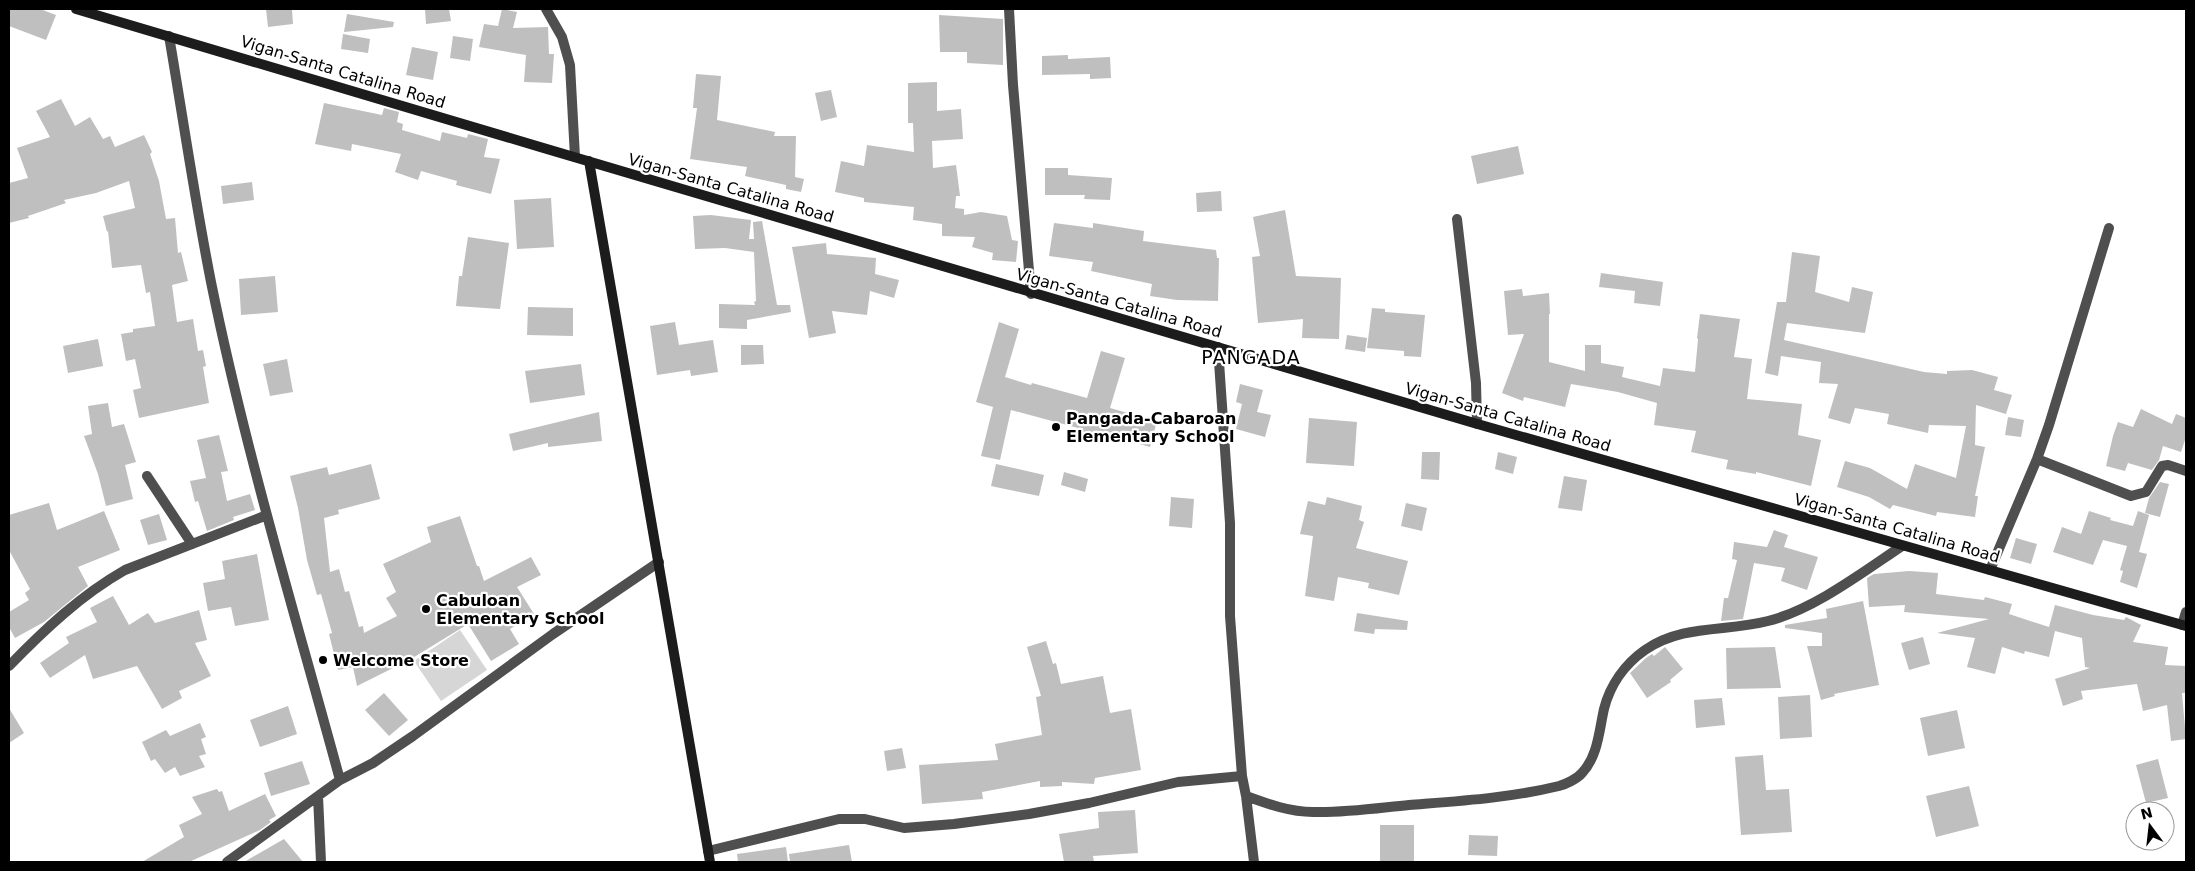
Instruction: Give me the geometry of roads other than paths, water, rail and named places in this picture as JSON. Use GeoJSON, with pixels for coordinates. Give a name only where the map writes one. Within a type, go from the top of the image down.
{"type":"FeatureCollection","features":[{"type":"Feature","properties":{"kind":"main road","name":"Vigan-Santa Catalina Road"},"geometry":{"type":"LineString","coordinates":[[76,9],[1031,294],[1477,424],[2184,626]]}},
{"type":"Feature","properties":{"kind":"main road"},"geometry":{"type":"LineString","coordinates":[[589,161],[710,862]]}},
{"type":"Feature","properties":{"kind":"street"},"geometry":{"type":"LineString","coordinates":[[546,9],[562,37],[570,65],[575,157]]}},
{"type":"Feature","properties":{"kind":"street"},"geometry":{"type":"LineString","coordinates":[[1010,9],[1012,85],[1031,294]]}},
{"type":"Feature","properties":{"kind":"street"},"geometry":{"type":"LineString","coordinates":[[168,36],[211,282],[238,401],[267,515],[340,780]]}},
{"type":"Feature","properties":{"kind":"street"},"geometry":{"type":"LineString","coordinates":[[1457,218],[1476,383],[1477,424]]}},
{"type":"Feature","properties":{"kind":"street"},"geometry":{"type":"LineString","coordinates":[[1990,570],[2036,459],[2108,228]]}},
{"type":"Feature","properties":{"kind":"street"},"geometry":{"type":"LineString","coordinates":[[1218,348],[1230,523],[1230,616],[1242,776],[1254,862]]}},
{"type":"Feature","properties":{"kind":"street"},"geometry":{"type":"LineString","coordinates":[[2036,459],[2131,496],[2146,492],[2162,466],[2168,465],[2186,471]]}},
{"type":"Feature","properties":{"kind":"street"},"geometry":{"type":"LineString","coordinates":[[147,476],[192,544]]}},
{"type":"Feature","properties":{"kind":"street"},"geometry":{"type":"LineString","coordinates":[[9,666],[93,589],[125,570],[267,515]]}},
{"type":"Feature","properties":{"kind":"street"},"geometry":{"type":"LineString","coordinates":[[1246,796],[1269,805],[1312,812],[1486,799],[1560,786],[1581,775],[1590,764],[1611,689],[1625,666],[1645,650],[1667,638],[1688,632],[1766,622],[1787,616],[1861,573],[1902,546]]}},
{"type":"Feature","properties":{"kind":"street"},"geometry":{"type":"LineString","coordinates":[[227,862],[340,780],[373,763],[553,634],[659,562]]}},
{"type":"Feature","properties":{"kind":"street"},"geometry":{"type":"LineString","coordinates":[[2184,626],[2186,612]]}},
{"type":"Feature","properties":{"kind":"street"},"geometry":{"type":"LineString","coordinates":[[708,851],[839,819],[865,819],[904,828],[954,824],[1029,814],[1089,803],[1178,782],[1242,776]]}},
{"type":"Feature","properties":{"kind":"street"},"geometry":{"type":"LineString","coordinates":[[318,796],[320,862]]}},
{"type":"Feature","properties":{"kind":"place","name":"Pangada-Cabaroan Elementary School"},"geometry":{"type":"Point","coordinates":[1056,427]}},
{"type":"Feature","properties":{"kind":"place","name":"Cabuloan Elementary School"},"geometry":{"type":"Point","coordinates":[426,609]}},
{"type":"Feature","properties":{"kind":"place","name":"Welcome Store"},"geometry":{"type":"Point","coordinates":[323,660]}},
{"type":"Feature","properties":{"kind":"district","name":"PANGADA"},"geometry":{"type":"Point","coordinates":[1251,357]}}]}
